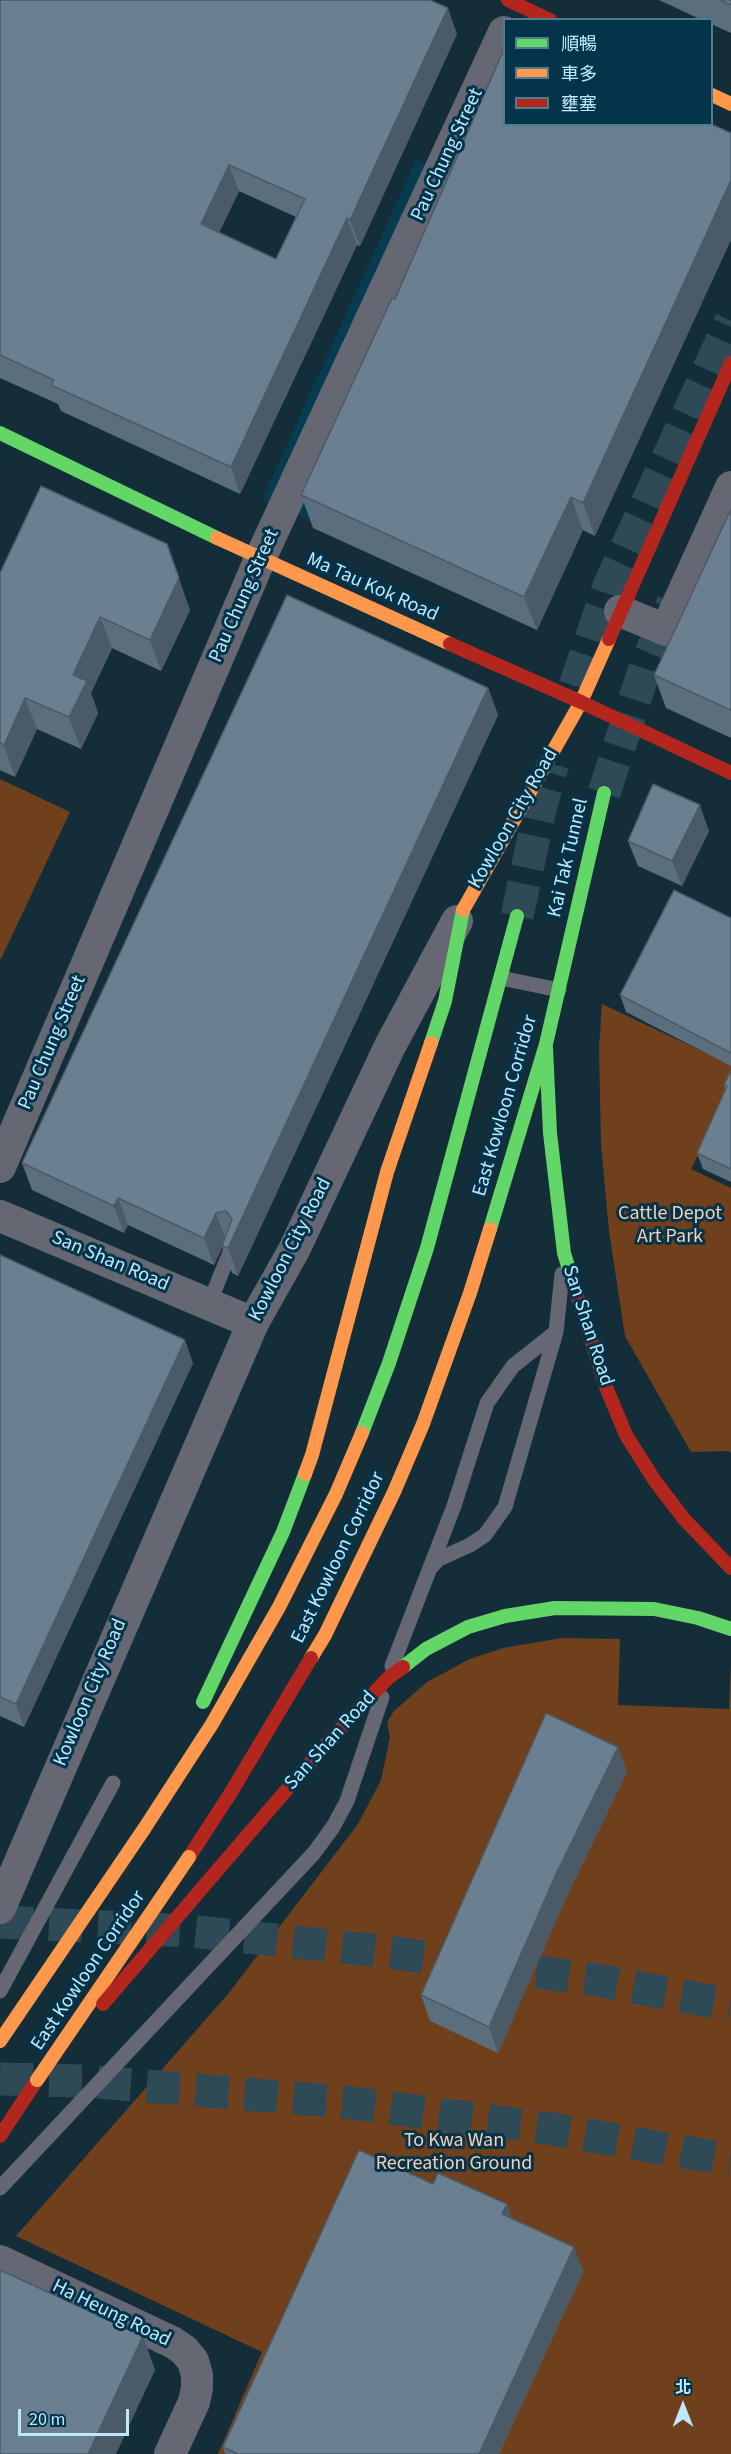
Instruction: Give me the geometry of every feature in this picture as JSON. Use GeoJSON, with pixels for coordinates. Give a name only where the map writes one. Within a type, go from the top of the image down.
{"type":"FeatureCollection","features":[{"type":"Feature","properties":{"kind":"main road"},"geometry":{"type":"LineString","coordinates":[[512,8],[544,18]]}},
{"type":"Feature","properties":{"kind":"main road"},"geometry":{"type":"LineString","coordinates":[[713,96],[731,104]]}},
{"type":"Feature","properties":{"kind":"main road","name":"Kowloon City Road"},"geometry":{"type":"LineString","coordinates":[[463,910],[580,702],[731,363]]}},
{"type":"Feature","properties":{"kind":"main road","name":"Ma Tau Kok Road"},"geometry":{"type":"LineString","coordinates":[[0,433],[260,559],[580,702],[731,773]]}},
{"type":"Feature","properties":{"kind":"main road","name":"Kai Tak Tunnel"},"geometry":{"type":"LineString","coordinates":[[572,932],[604,793]]}},
{"type":"Feature","properties":{"kind":"main road"},"geometry":{"type":"LineString","coordinates":[[198,1712],[283,1532],[312,1455],[378,1203],[445,1001],[463,910]]}},
{"type":"Feature","properties":{"kind":"main road","name":"East Kowloon Corridor"},"geometry":{"type":"LineString","coordinates":[[0,2041],[144,1829],[212,1724],[279,1607],[336,1494],[389,1363],[428,1248],[517,916]]}},
{"type":"Feature","properties":{"kind":"main road","name":"East Kowloon Corridor"},"geometry":{"type":"LineString","coordinates":[[0,2136],[236,1784],[325,1635],[394,1492],[445,1368],[502,1191],[546,1044],[572,932]]}},
{"type":"Feature","properties":{"kind":"main road","name":"San Shan Road"},"geometry":{"type":"LineString","coordinates":[[546,1044],[550,1133],[564,1253],[606,1387],[626,1434],[655,1481],[684,1519],[731,1568]]}},
{"type":"Feature","properties":{"kind":"main road","name":"San Shan Road"},"geometry":{"type":"LineString","coordinates":[[37,2080],[320,1751],[388,1678],[426,1649],[468,1627],[505,1616],[555,1608],[609,1607],[654,1610],[698,1618],[731,1629]]}},
{"type":"Feature","properties":{"kind":"main road"},"geometry":{"type":"LineString","coordinates":[[144,1829],[183,1744]]}},
{"type":"Feature","properties":{"kind":"street","name":"Pau Chung Street"},"geometry":{"type":"LineString","coordinates":[[0,1167],[260,559],[503,34]]}},
{"type":"Feature","properties":{"kind":"street"},"geometry":{"type":"LineString","coordinates":[[620,611],[666,630],[731,487]]}},
{"type":"Feature","properties":{"kind":"street","name":"Kowloon City Road"},"geometry":{"type":"LineString","coordinates":[[0,1908],[253,1323],[294,1250],[390,1046],[463,910]]}},
{"type":"Feature","properties":{"kind":"street","name":"San Shan Road"},"geometry":{"type":"LineString","coordinates":[[0,1216],[253,1323]]}},
{"type":"Feature","properties":{"kind":"street","name":"Ha Heung Road"},"geometry":{"type":"LineString","coordinates":[[0,2261],[172,2342],[184,2350],[193,2361],[197,2375],[197,2388],[194,2402],[170,2454]]}},
{"type":"Feature","properties":{"kind":"lane"},"geometry":{"type":"LineString","coordinates":[[501,978],[559,990]]}},
{"type":"Feature","properties":{"kind":"lane"},"geometry":{"type":"LineString","coordinates":[[209,1304],[232,1247]]}},
{"type":"Feature","properties":{"kind":"lane"},"geometry":{"type":"LineString","coordinates":[[429,1569],[440,1558],[470,1545],[485,1534],[505,1507],[556,1332],[564,1253]]}},
{"type":"Feature","properties":{"kind":"lane"},"geometry":{"type":"LineString","coordinates":[[0,2188],[314,1853],[333,1827],[347,1801],[388,1678],[454,1506],[488,1403],[513,1366],[556,1332]]}},
{"type":"Feature","properties":{"kind":"lane"},"geometry":{"type":"LineString","coordinates":[[0,1991],[113,1783]]}},
{"type":"Feature","properties":{"kind":"shaded area"},"geometry":{"type":"Polygon","coordinates":[[[416,160],[461,181],[308,519],[262,499],[416,160]]]}},
{"type":"Feature","properties":{"kind":"green space"},"geometry":{"type":"Polygon","coordinates":[[[0,779],[70,812],[1,959],[0,958],[0,779]]]}},
{"type":"Feature","properties":{"kind":"green space","name":"Cattle Depot Art Park"},"geometry":{"type":"Polygon","coordinates":[[[602,1004],[731,1065],[731,1091],[691,1169],[731,1188],[731,1453],[728,1451],[691,1452],[625,1336],[609,1231],[601,1144],[599,1048],[602,1004]]]}},
{"type":"Feature","properties":{"kind":"green space","name":"To Kwa Wan Recreation Ground"},"geometry":{"type":"Polygon","coordinates":[[[562,1638],[620,1639],[618,1705],[729,1709],[731,1664],[731,2454],[218,2454],[262,2352],[16,2236],[228,1994],[358,1824],[381,1780],[390,1737],[387,1722],[394,1711],[427,1682],[470,1659],[503,1648],[562,1638]]]}},
{"type":"Feature","properties":{"kind":"building"},"geometry":{"type":"Polygon","coordinates":[[[0,0],[430,0],[448,8],[350,220],[347,218],[231,467],[51,385],[54,380],[0,355],[0,0]],[[229,165],[201,224],[276,259],[305,199],[229,165]]]}},
{"type":"Feature","properties":{"kind":"building"},"geometry":{"type":"Polygon","coordinates":[[[720,0],[731,0],[731,5],[720,0]]]}},
{"type":"Feature","properties":{"kind":"building"},"geometry":{"type":"Polygon","coordinates":[[[503,51],[503,126],[713,125],[731,133],[731,180],[583,503],[571,497],[524,597],[301,495],[392,298],[395,299],[503,51]]]}},
{"type":"Feature","properties":{"kind":"building"},"geometry":{"type":"Polygon","coordinates":[[[41,486],[167,544],[179,578],[150,640],[100,617],[73,675],[87,681],[69,717],[25,698],[4,745],[0,743],[0,573],[41,486]]]}},
{"type":"Feature","properties":{"kind":"building"},"geometry":{"type":"Polygon","coordinates":[[[731,509],[731,710],[654,675],[731,509]]]}},
{"type":"Feature","properties":{"kind":"building"},"geometry":{"type":"Polygon","coordinates":[[[287,595],[488,688],[228,1248],[222,1246],[232,1219],[226,1211],[216,1213],[204,1238],[118,1198],[114,1206],[22,1163],[287,595]]]}},
{"type":"Feature","properties":{"kind":"building"},"geometry":{"type":"Polygon","coordinates":[[[653,784],[700,805],[672,861],[628,841],[653,784]]]}},
{"type":"Feature","properties":{"kind":"building"},"geometry":{"type":"Polygon","coordinates":[[[674,890],[731,918],[731,1053],[620,995],[674,890]]]}},
{"type":"Feature","properties":{"kind":"building"},"geometry":{"type":"Polygon","coordinates":[[[731,1070],[731,1169],[697,1153],[727,1086],[724,1085],[731,1070]]]}},
{"type":"Feature","properties":{"kind":"building"},"geometry":{"type":"Polygon","coordinates":[[[0,1255],[185,1340],[16,1704],[0,1697],[0,1255]]]}},
{"type":"Feature","properties":{"kind":"building"},"geometry":{"type":"Polygon","coordinates":[[[546,1713],[618,1747],[556,1874],[489,2027],[421,1995],[546,1713]]]}},
{"type":"Feature","properties":{"kind":"building"},"geometry":{"type":"Polygon","coordinates":[[[359,2150],[433,2184],[438,2173],[507,2204],[502,2214],[574,2247],[479,2454],[238,2454],[223,2447],[359,2150]]]}},
{"type":"Feature","properties":{"kind":"building"},"geometry":{"type":"Polygon","coordinates":[[[0,2270],[143,2336],[88,2454],[0,2454],[0,2270]]]}},
{"type":"Feature","properties":{"kind":"tunnel"},"geometry":{"type":"LineString","coordinates":[[575,686],[609,586],[731,321]]}},
{"type":"Feature","properties":{"kind":"tunnel"},"geometry":{"type":"LineString","coordinates":[[604,793],[647,662],[673,603]]}},
{"type":"Feature","properties":{"kind":"tunnel"},"geometry":{"type":"LineString","coordinates":[[517,916],[541,805],[553,764]]}},
{"type":"Feature","properties":{"kind":"tunnel"},"geometry":{"type":"LineString","coordinates":[[0,1922],[190,1931],[380,1951],[597,1980],[731,2005]]}},
{"type":"Feature","properties":{"kind":"tunnel"},"geometry":{"type":"LineString","coordinates":[[0,2079],[84,2081],[344,2102],[546,2128],[731,2160]]}},
{"type":"Feature","properties":{"kind":"traffic: fast"},"geometry":{"type":"LineString","coordinates":[[0,433],[217,538]]}},
{"type":"Feature","properties":{"kind":"traffic: fast"},"geometry":{"type":"LineString","coordinates":[[490,1229],[546,1044],[604,793]]}},
{"type":"Feature","properties":{"kind":"traffic: fast"},"geometry":{"type":"LineString","coordinates":[[431,1043],[445,1001],[463,910]]}},
{"type":"Feature","properties":{"kind":"traffic: fast"},"geometry":{"type":"LineString","coordinates":[[362,1433],[389,1363],[427,1248],[517,916]]}},
{"type":"Feature","properties":{"kind":"traffic: fast"},"geometry":{"type":"LineString","coordinates":[[546,1048],[550,1133],[564,1253],[572,1279]]}},
{"type":"Feature","properties":{"kind":"traffic: fast"},"geometry":{"type":"LineString","coordinates":[[203,1702],[283,1532],[305,1474]]}},
{"type":"Feature","properties":{"kind":"traffic: fast"},"geometry":{"type":"LineString","coordinates":[[403,1667],[426,1649],[468,1627],[505,1616],[555,1608],[654,1609],[698,1618],[731,1629]]}},
{"type":"Feature","properties":{"kind":"traffic: slow"},"geometry":{"type":"LineString","coordinates":[[713,95],[731,104]]}},
{"type":"Feature","properties":{"kind":"traffic: slow"},"geometry":{"type":"LineString","coordinates":[[217,538],[450,644]]}},
{"type":"Feature","properties":{"kind":"traffic: slow"},"geometry":{"type":"LineString","coordinates":[[463,910],[581,702],[609,639]]}},
{"type":"Feature","properties":{"kind":"traffic: slow"},"geometry":{"type":"LineString","coordinates":[[305,1474],[387,1172],[431,1043]]}},
{"type":"Feature","properties":{"kind":"traffic: slow"},"geometry":{"type":"LineString","coordinates":[[311,1658],[325,1635],[394,1492],[423,1424],[470,1293],[490,1229]]}},
{"type":"Feature","properties":{"kind":"traffic: slow"},"geometry":{"type":"LineString","coordinates":[[144,1829],[212,1724],[279,1607],[336,1494],[362,1433]]}},
{"type":"Feature","properties":{"kind":"traffic: slow"},"geometry":{"type":"LineString","coordinates":[[0,2041],[144,1829]]}},
{"type":"Feature","properties":{"kind":"traffic: slow"},"geometry":{"type":"LineString","coordinates":[[37,2080],[189,1857]]}},
{"type":"Feature","properties":{"kind":"traffic: jam"},"geometry":{"type":"LineString","coordinates":[[508,0],[546,18]]}},
{"type":"Feature","properties":{"kind":"traffic: jam"},"geometry":{"type":"LineString","coordinates":[[609,639],[731,363]]}},
{"type":"Feature","properties":{"kind":"traffic: jam"},"geometry":{"type":"LineString","coordinates":[[450,644],[581,702],[731,773]]}},
{"type":"Feature","properties":{"kind":"traffic: jam"},"geometry":{"type":"LineString","coordinates":[[572,1279],[606,1387],[626,1435],[655,1481],[684,1519],[731,1568]]}},
{"type":"Feature","properties":{"kind":"traffic: jam"},"geometry":{"type":"LineString","coordinates":[[189,1857],[230,1794],[311,1658]]}},
{"type":"Feature","properties":{"kind":"traffic: jam"},"geometry":{"type":"LineString","coordinates":[[215,1873],[320,1751],[388,1678],[403,1667]]}},
{"type":"Feature","properties":{"kind":"traffic: jam"},"geometry":{"type":"LineString","coordinates":[[103,2004],[215,1873]]}},
{"type":"Feature","properties":{"kind":"traffic: jam"},"geometry":{"type":"LineString","coordinates":[[0,2136],[37,2080]]}}]}
